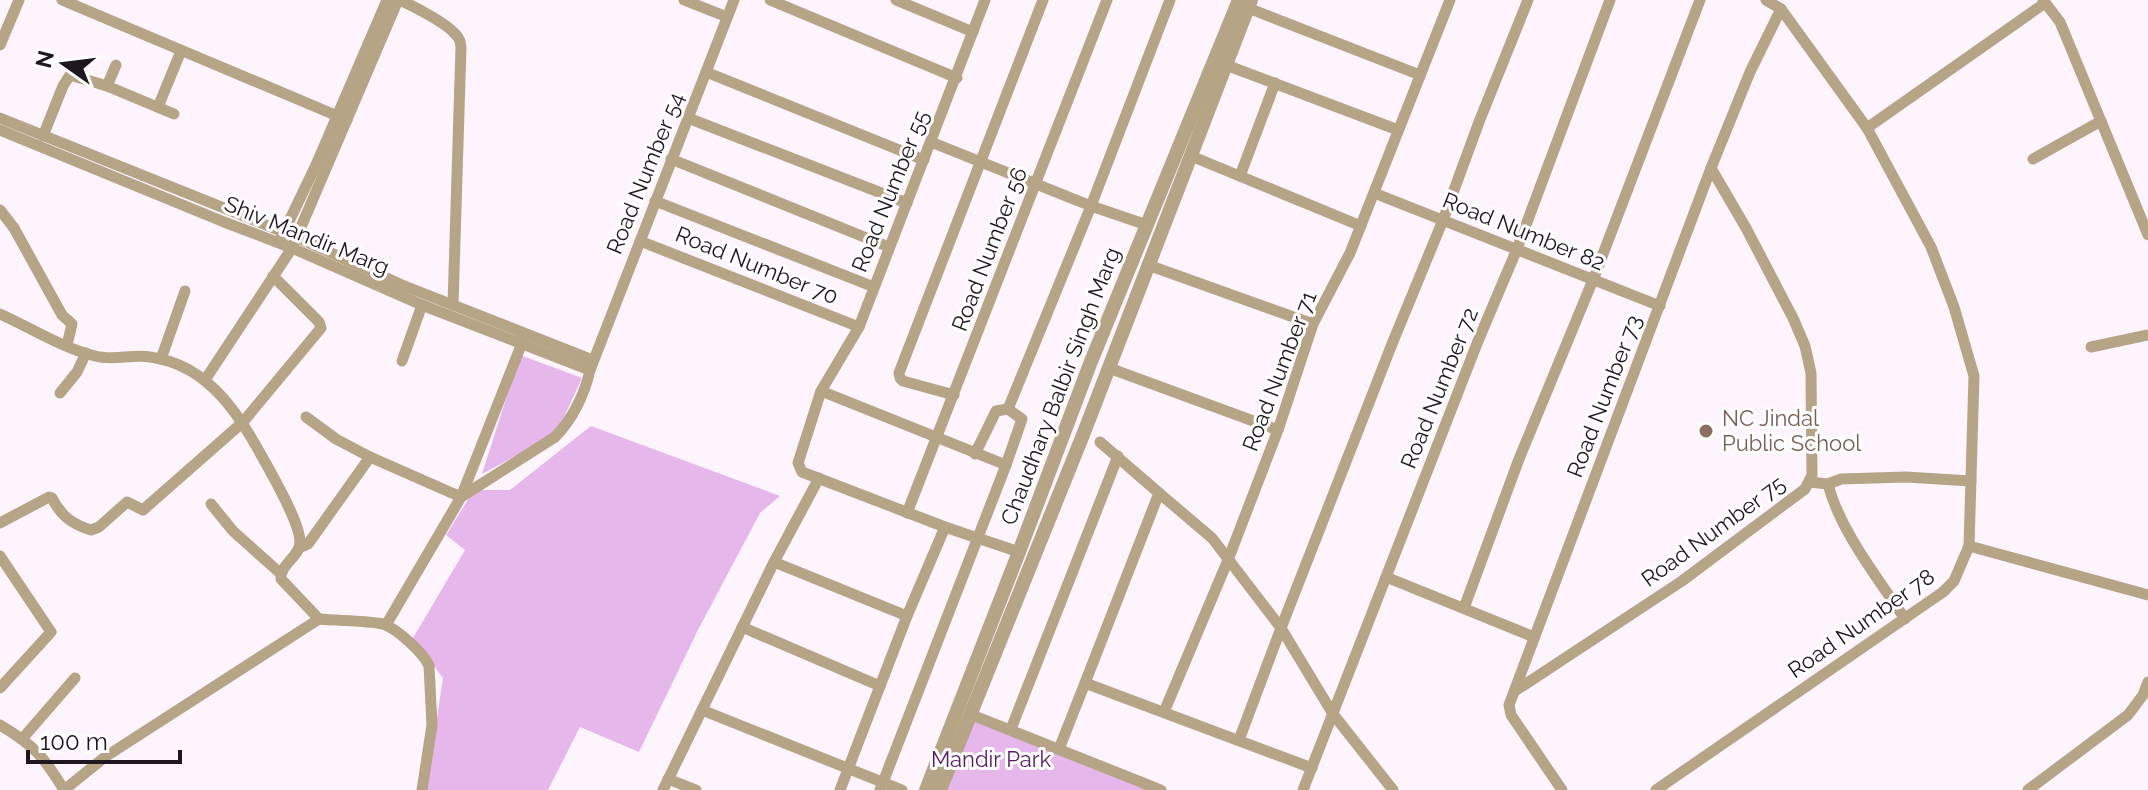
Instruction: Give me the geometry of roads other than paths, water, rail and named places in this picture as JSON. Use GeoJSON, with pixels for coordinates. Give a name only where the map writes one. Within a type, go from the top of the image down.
{"type":"FeatureCollection","features":[{"type":"Feature","properties":{"kind":"street"},"geometry":{"type":"LineString","coordinates":[[0,45],[19,0]]}},
{"type":"Feature","properties":{"kind":"street"},"geometry":{"type":"LineString","coordinates":[[62,0],[342,118]]}},
{"type":"Feature","properties":{"kind":"street"},"geometry":{"type":"LineString","coordinates":[[205,380],[294,242],[387,0]]}},
{"type":"Feature","properties":{"kind":"street"},"geometry":{"type":"LineString","coordinates":[[0,118],[282,237],[398,0],[409,4],[454,31],[461,47],[453,305]]}},
{"type":"Feature","properties":{"kind":"street"},"geometry":{"type":"LineString","coordinates":[[684,0],[727,17]]}},
{"type":"Feature","properties":{"kind":"street","name":"Road Number 54"},"geometry":{"type":"LineString","coordinates":[[461,497],[555,437],[569,420],[588,380],[591,365],[734,0]]}},
{"type":"Feature","properties":{"kind":"street"},"geometry":{"type":"LineString","coordinates":[[770,0],[957,78]]}},
{"type":"Feature","properties":{"kind":"street"},"geometry":{"type":"LineString","coordinates":[[896,0],[973,32]]}},
{"type":"Feature","properties":{"kind":"street","name":"Road Number 55"},"geometry":{"type":"LineString","coordinates":[[819,478],[802,472],[798,463],[821,391],[859,327],[985,0]]}},
{"type":"Feature","properties":{"kind":"street"},"geometry":{"type":"LineString","coordinates":[[954,395],[903,381],[899,373],[1043,0]]}},
{"type":"Feature","properties":{"kind":"street","name":"Road Number 56"},"geometry":{"type":"LineString","coordinates":[[907,513],[1107,0]]}},
{"type":"Feature","properties":{"kind":"street"},"geometry":{"type":"LineString","coordinates":[[1008,409],[1091,206],[1170,0]]}},
{"type":"Feature","properties":{"kind":"street","name":"Road Number 71"},"geometry":{"type":"LineString","coordinates":[[1164,712],[1278,430],[1313,324],[1350,253],[1450,0]]}},
{"type":"Feature","properties":{"kind":"street"},"geometry":{"type":"LineString","coordinates":[[1239,740],[1528,0]]}},
{"type":"Feature","properties":{"kind":"street","name":"Road Number 72"},"geometry":{"type":"LineString","coordinates":[[1303,790],[1478,341],[1517,249],[1610,0]]}},
{"type":"Feature","properties":{"kind":"street"},"geometry":{"type":"LineString","coordinates":[[1464,608],[1519,459],[1593,279],[1700,0]]}},
{"type":"Feature","properties":{"kind":"street","name":"Road Number 78"},"geometry":{"type":"LineString","coordinates":[[1656,790],[1943,592],[1954,581],[1969,546],[1974,376],[1954,307],[1931,247],[1867,128],[1781,9],[1766,0]]}},
{"type":"Feature","properties":{"kind":"street"},"geometry":{"type":"LineString","coordinates":[[1867,128],[2044,1],[2060,22],[2148,235]]}},
{"type":"Feature","properties":{"kind":"street"},"geometry":{"type":"LineString","coordinates":[[1246,3],[1420,75]]}},
{"type":"Feature","properties":{"kind":"street","name":"Chaudhary Balbir Singh Marg"},"geometry":{"type":"LineString","coordinates":[[940,790],[1109,368],[1226,65],[1246,3]]}},
{"type":"Feature","properties":{"kind":"street","name":"Chaudhary Balbir Singh Marg"},"geometry":{"type":"LineString","coordinates":[[926,790],[1090,364],[1147,225],[1246,3]]}},
{"type":"Feature","properties":{"kind":"street","name":"Road Number 73"},"geometry":{"type":"LineString","coordinates":[[1562,790],[1511,715],[1509,705],[1711,168],[1750,72],[1781,9]]}},
{"type":"Feature","properties":{"kind":"street"},"geometry":{"type":"LineString","coordinates":[[158,107],[181,51]]}},
{"type":"Feature","properties":{"kind":"street"},"geometry":{"type":"LineString","coordinates":[[107,86],[116,65]]}},
{"type":"Feature","properties":{"kind":"street"},"geometry":{"type":"LineString","coordinates":[[1226,65],[1398,130]]}},
{"type":"Feature","properties":{"kind":"street"},"geometry":{"type":"LineString","coordinates":[[706,72],[924,160]]}},
{"type":"Feature","properties":{"kind":"street"},"geometry":{"type":"LineString","coordinates":[[43,136],[70,75],[107,86],[174,114]]}},
{"type":"Feature","properties":{"kind":"street"},"geometry":{"type":"LineString","coordinates":[[1240,176],[1275,83]]}},
{"type":"Feature","properties":{"kind":"street"},"geometry":{"type":"LineString","coordinates":[[688,118],[907,203]]}},
{"type":"Feature","properties":{"kind":"street"},"geometry":{"type":"LineString","coordinates":[[2033,159],[2101,121]]}},
{"type":"Feature","properties":{"kind":"street"},"geometry":{"type":"LineString","coordinates":[[0,143],[2,130]]}},
{"type":"Feature","properties":{"kind":"street","name":"Shiv Mandir Marg"},"geometry":{"type":"LineString","coordinates":[[2,130],[224,222],[282,237],[422,305],[524,339]]}},
{"type":"Feature","properties":{"kind":"street"},"geometry":{"type":"LineString","coordinates":[[931,142],[1147,225]]}},
{"type":"Feature","properties":{"kind":"street"},"geometry":{"type":"LineString","coordinates":[[1191,156],[1361,226]]}},
{"type":"Feature","properties":{"kind":"street"},"geometry":{"type":"LineString","coordinates":[[671,159],[889,247]]}},
{"type":"Feature","properties":{"kind":"street","name":"Road Number 75"},"geometry":{"type":"LineString","coordinates":[[1514,692],[1682,581],[1805,489],[1810,482],[1811,373],[1805,346],[1753,240],[1711,168]]}},
{"type":"Feature","properties":{"kind":"street","name":"Road Number 82"},"geometry":{"type":"LineString","coordinates":[[1374,193],[1660,306]]}},
{"type":"Feature","properties":{"kind":"street"},"geometry":{"type":"LineString","coordinates":[[655,201],[874,287]]}},
{"type":"Feature","properties":{"kind":"street"},"geometry":{"type":"LineString","coordinates":[[0,210],[14,228],[62,315],[72,324],[67,345]]}},
{"type":"Feature","properties":{"kind":"street","name":"Road Number 70"},"geometry":{"type":"LineString","coordinates":[[640,241],[859,327]]}},
{"type":"Feature","properties":{"kind":"street"},"geometry":{"type":"LineString","coordinates":[[294,242],[453,305],[524,339],[591,365]]}},
{"type":"Feature","properties":{"kind":"street"},"geometry":{"type":"LineString","coordinates":[[1148,265],[1313,324]]}},
{"type":"Feature","properties":{"kind":"street"},"geometry":{"type":"LineString","coordinates":[[0,523],[49,497],[68,520],[91,530],[99,527],[127,502],[143,510],[243,422],[321,328],[319,322],[273,276]]}},
{"type":"Feature","properties":{"kind":"street"},"geometry":{"type":"LineString","coordinates":[[161,359],[185,291]]}},
{"type":"Feature","properties":{"kind":"street"},"geometry":{"type":"LineString","coordinates":[[402,361],[422,305]]}},
{"type":"Feature","properties":{"kind":"street"},"geometry":{"type":"LineString","coordinates":[[0,314],[86,353],[112,358],[140,356],[161,359],[184,366],[205,380],[243,422],[288,504],[300,540],[299,548]]}},
{"type":"Feature","properties":{"kind":"street"},"geometry":{"type":"LineString","coordinates":[[2091,347],[2148,335]]}},
{"type":"Feature","properties":{"kind":"street"},"geometry":{"type":"LineString","coordinates":[[386,625],[461,497],[524,339]]}},
{"type":"Feature","properties":{"kind":"street"},"geometry":{"type":"LineString","coordinates":[[60,393],[77,372],[86,353]]}},
{"type":"Feature","properties":{"kind":"street"},"geometry":{"type":"LineString","coordinates":[[1109,368],[1278,430]]}},
{"type":"Feature","properties":{"kind":"street"},"geometry":{"type":"LineString","coordinates":[[821,391],[1006,465]]}},
{"type":"Feature","properties":{"kind":"street"},"geometry":{"type":"LineString","coordinates":[[881,786],[1022,419],[1008,409],[995,412],[975,454]]}},
{"type":"Feature","properties":{"kind":"street"},"geometry":{"type":"LineString","coordinates":[[306,417],[336,439],[370,457],[461,497]]}},
{"type":"Feature","properties":{"kind":"street"},"geometry":{"type":"LineString","coordinates":[[1100,442],[1212,538],[1281,628],[1333,714],[1388,787]]}},
{"type":"Feature","properties":{"kind":"street"},"geometry":{"type":"LineString","coordinates":[[1011,729],[1118,456]]}},
{"type":"Feature","properties":{"kind":"street"},"geometry":{"type":"LineString","coordinates":[[280,573],[299,548],[308,544],[370,457]]}},
{"type":"Feature","properties":{"kind":"street"},"geometry":{"type":"LineString","coordinates":[[1810,482],[1828,484],[1841,479],[1906,477],[1971,481]]}},
{"type":"Feature","properties":{"kind":"street"},"geometry":{"type":"LineString","coordinates":[[696,790],[666,785],[774,562],[819,478],[1019,552]]}},
{"type":"Feature","properties":{"kind":"street"},"geometry":{"type":"LineString","coordinates":[[1828,484],[1832,500],[1856,544],[1905,619]]}},
{"type":"Feature","properties":{"kind":"street"},"geometry":{"type":"LineString","coordinates":[[1059,749],[1159,493]]}},
{"type":"Feature","properties":{"kind":"street"},"geometry":{"type":"LineString","coordinates":[[211,504],[233,531],[280,573],[281,579],[319,619]]}},
{"type":"Feature","properties":{"kind":"street"},"geometry":{"type":"LineString","coordinates":[[840,790],[945,527]]}},
{"type":"Feature","properties":{"kind":"street"},"geometry":{"type":"LineString","coordinates":[[1969,546],[2148,595]]}},
{"type":"Feature","properties":{"kind":"street"},"geometry":{"type":"LineString","coordinates":[[0,556],[51,632],[0,688]]}},
{"type":"Feature","properties":{"kind":"street"},"geometry":{"type":"LineString","coordinates":[[774,562],[907,616]]}},
{"type":"Feature","properties":{"kind":"street"},"geometry":{"type":"LineString","coordinates":[[1386,577],[1534,637]]}},
{"type":"Feature","properties":{"kind":"street"},"geometry":{"type":"LineString","coordinates":[[0,725],[45,759],[64,790],[105,757],[319,619],[386,625],[419,651],[429,666],[432,725],[422,790]]}},
{"type":"Feature","properties":{"kind":"street"},"geometry":{"type":"LineString","coordinates":[[742,627],[880,686]]}},
{"type":"Feature","properties":{"kind":"street"},"geometry":{"type":"LineString","coordinates":[[22,739],[75,678]]}},
{"type":"Feature","properties":{"kind":"street"},"geometry":{"type":"LineString","coordinates":[[2028,790],[2128,715],[2143,695],[2148,682]]}},
{"type":"Feature","properties":{"kind":"street"},"geometry":{"type":"LineString","coordinates":[[1085,683],[1312,768]]}},
{"type":"Feature","properties":{"kind":"street"},"geometry":{"type":"LineString","coordinates":[[702,710],[849,768],[881,786],[902,790]]}},
{"type":"Feature","properties":{"kind":"street"},"geometry":{"type":"LineString","coordinates":[[972,715],[1161,790]]}},
{"type":"Feature","properties":{"kind":"place","name":"NC Jindal Public School"},"geometry":{"type":"Point","coordinates":[1706,431]}},
{"type":"Feature","properties":{"kind":"park label","name":"Mandir Park"},"geometry":{"type":"Point","coordinates":[991,759]}}]}
